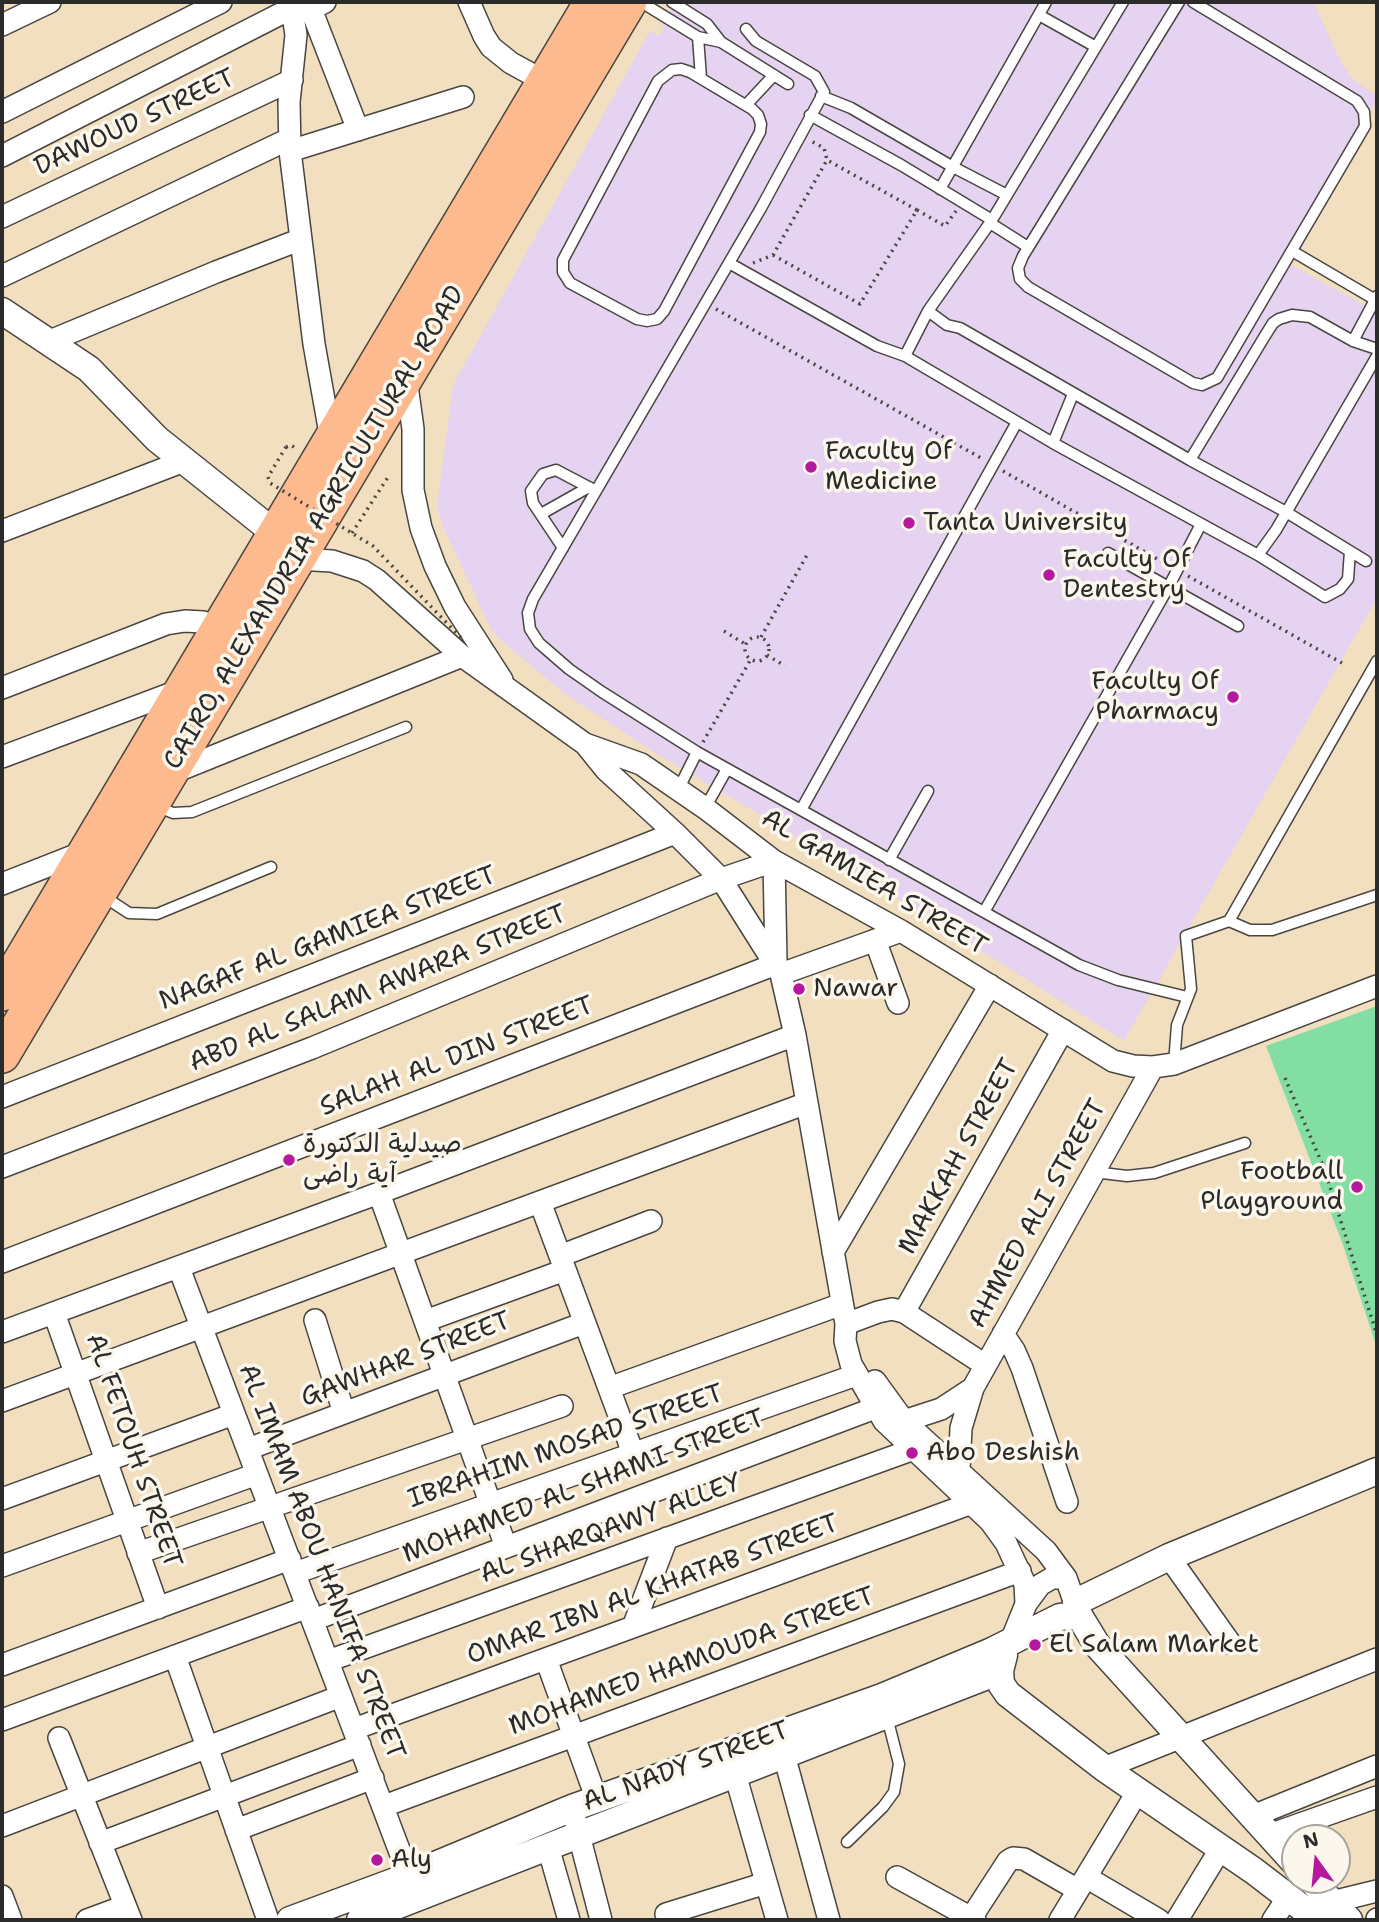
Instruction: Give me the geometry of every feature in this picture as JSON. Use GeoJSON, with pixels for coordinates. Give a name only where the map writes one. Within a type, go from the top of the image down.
{"type":"FeatureCollection","features":[{"type":"Feature","properties":{"kind":"highway","name":"CAIRO, ALEXANDRIA AGRICULTURAL ROAD"},"geometry":{"type":"LineString","coordinates":[[343,450],[407,378],[562,72],[592,2]]}},
{"type":"Feature","properties":{"kind":"highway","name":"CAIRO, ALEXANDRIA AGRICULTURAL ROAD"},"geometry":{"type":"LineString","coordinates":[[2,1055],[158,789],[286,546],[562,72],[629,2]]}},
{"type":"Feature","properties":{"kind":"highway","name":"CAIRO, ALEXANDRIA AGRICULTURAL ROAD"},"geometry":{"type":"LineString","coordinates":[[2,993],[220,629],[286,546]]}},
{"type":"Feature","properties":{"kind":"street"},"geometry":{"type":"LineString","coordinates":[[2,25],[50,2]]}},
{"type":"Feature","properties":{"kind":"street"},"geometry":{"type":"LineString","coordinates":[[2,112],[220,2]]}},
{"type":"Feature","properties":{"kind":"street"},"geometry":{"type":"LineString","coordinates":[[468,2],[491,47],[511,63],[562,72]]}},
{"type":"Feature","properties":{"kind":"street"},"geometry":{"type":"LineString","coordinates":[[305,5],[296,35],[289,145],[314,344],[343,450]]}},
{"type":"Feature","properties":{"kind":"street"},"geometry":{"type":"LineString","coordinates":[[305,5],[358,130]]}},
{"type":"Feature","properties":{"kind":"street"},"geometry":{"type":"LineString","coordinates":[[2,156],[305,5]]}},
{"type":"Feature","properties":{"kind":"street","name":"DAWOUD STREET"},"geometry":{"type":"LineString","coordinates":[[2,217],[292,80]]}},
{"type":"Feature","properties":{"kind":"street"},"geometry":{"type":"LineString","coordinates":[[2,276],[289,145],[358,130],[463,97]]}},
{"type":"Feature","properties":{"kind":"street"},"geometry":{"type":"LineString","coordinates":[[50,341],[299,240]]}},
{"type":"Feature","properties":{"kind":"street"},"geometry":{"type":"LineString","coordinates":[[2,311],[89,369],[139,423],[286,546]]}},
{"type":"Feature","properties":{"kind":"street","name":"AL GAMIEA STREET"},"geometry":{"type":"LineString","coordinates":[[407,378],[413,418],[413,490],[427,548],[455,607],[505,684]]}},
{"type":"Feature","properties":{"kind":"street"},"geometry":{"type":"LineString","coordinates":[[2,530],[184,461]]}},
{"type":"Feature","properties":{"kind":"street","name":"AL GAMIEA STREET"},"geometry":{"type":"LineString","coordinates":[[286,546],[355,568],[377,580],[505,684],[585,744],[641,764],[705,808],[774,861],[901,931],[1113,1061],[1133,1066],[1164,1065]]}},
{"type":"Feature","properties":{"kind":"street"},"geometry":{"type":"LineString","coordinates":[[2,688],[166,624],[203,622],[220,629]]}},
{"type":"Feature","properties":{"kind":"street"},"geometry":{"type":"LineString","coordinates":[[158,789],[463,648]]}},
{"type":"Feature","properties":{"kind":"street"},"geometry":{"type":"LineString","coordinates":[[2,757],[185,688]]}},
{"type":"Feature","properties":{"kind":"street"},"geometry":{"type":"LineString","coordinates":[[585,744],[606,770],[675,832],[721,879],[778,969]]}},
{"type":"Feature","properties":{"kind":"street","name":"NAGAF AL GAMIEA STREET"},"geometry":{"type":"LineString","coordinates":[[2,1097],[675,832]]}},
{"type":"Feature","properties":{"kind":"street"},"geometry":{"type":"LineString","coordinates":[[2,884],[88,850]]}},
{"type":"Feature","properties":{"kind":"street"},"geometry":{"type":"LineString","coordinates":[[774,861],[778,969],[807,1103],[844,1314],[845,1341],[856,1375],[875,1408],[890,1427],[990,1521],[1006,1543],[1020,1571],[1025,1584],[1026,1604]]}},
{"type":"Feature","properties":{"kind":"street","name":"ABD AL SALAM AWARA STREET"},"geometry":{"type":"LineString","coordinates":[[2,1167],[312,1048],[721,879],[774,861]]}},
{"type":"Feature","properties":{"kind":"street","name":"SALAH AL DIN STREET"},"geometry":{"type":"LineString","coordinates":[[2,1262],[778,969],[901,931]]}},
{"type":"Feature","properties":{"kind":"street"},"geometry":{"type":"LineString","coordinates":[[875,940],[898,1003]]}},
{"type":"Feature","properties":{"kind":"street"},"geometry":{"type":"LineString","coordinates":[[833,1252],[990,985]]}},
{"type":"Feature","properties":{"kind":"street"},"geometry":{"type":"LineString","coordinates":[[1164,1065],[1377,986]]}},
{"type":"Feature","properties":{"kind":"street","name":"MAKKAH STREET"},"geometry":{"type":"LineString","coordinates":[[904,1312],[1063,1030]]}},
{"type":"Feature","properties":{"kind":"street"},"geometry":{"type":"LineString","coordinates":[[2,1332],[379,1193],[794,1035]]}},
{"type":"Feature","properties":{"kind":"street","name":"AHMED ALI STREET"},"geometry":{"type":"LineString","coordinates":[[959,1469],[961,1428],[972,1388],[1094,1172],[1164,1065]]}},
{"type":"Feature","properties":{"kind":"street"},"geometry":{"type":"LineString","coordinates":[[2,1401],[807,1103]]}},
{"type":"Feature","properties":{"kind":"street"},"geometry":{"type":"LineString","coordinates":[[379,1193],[506,1547]]}},
{"type":"Feature","properties":{"kind":"street"},"geometry":{"type":"LineString","coordinates":[[540,1202],[633,1453]]}},
{"type":"Feature","properties":{"kind":"street"},"geometry":{"type":"LineString","coordinates":[[425,1321],[562,1263],[651,1220]]}},
{"type":"Feature","properties":{"kind":"street","name":"AL IMAM ABOU HANIFA STREET"},"geometry":{"type":"LineString","coordinates":[[179,1268],[409,1876]]}},
{"type":"Feature","properties":{"kind":"street"},"geometry":{"type":"LineString","coordinates":[[609,1388],[844,1314],[892,1309],[904,1312],[985,1365]]}},
{"type":"Feature","properties":{"kind":"street","name":"AL FETOUH STREET"},"geometry":{"type":"LineString","coordinates":[[54,1313],[158,1608]]}},
{"type":"Feature","properties":{"kind":"street"},"geometry":{"type":"LineString","coordinates":[[844,1314],[882,1393],[904,1421],[1046,1551],[1066,1578],[1078,1610],[1097,1645],[1281,1847]]}},
{"type":"Feature","properties":{"kind":"street"},"geometry":{"type":"LineString","coordinates":[[315,1320],[344,1413]]}},
{"type":"Feature","properties":{"kind":"street","name":"GAWHAR STREET"},"geometry":{"type":"LineString","coordinates":[[248,1449],[584,1322]]}},
{"type":"Feature","properties":{"kind":"street"},"geometry":{"type":"LineString","coordinates":[[1003,1334],[1022,1368],[1067,1502]]}},
{"type":"Feature","properties":{"kind":"street","name":"IBRAHIM MOSAD STREET"},"geometry":{"type":"LineString","coordinates":[[2,1665],[158,1608],[490,1504],[856,1375]]}},
{"type":"Feature","properties":{"kind":"street","name":"AHMED ALI STREET"},"geometry":{"type":"LineString","coordinates":[[904,1421],[941,1409],[972,1388]]}},
{"type":"Feature","properties":{"kind":"street"},"geometry":{"type":"LineString","coordinates":[[138,1553],[562,1406]]}},
{"type":"Feature","properties":{"kind":"street","name":"MOHAMED AL SHAMI STREET"},"geometry":{"type":"LineString","coordinates":[[2,1720],[175,1656],[506,1547],[875,1408]]}},
{"type":"Feature","properties":{"kind":"street"},"geometry":{"type":"LineString","coordinates":[[2,1499],[234,1414]]}},
{"type":"Feature","properties":{"kind":"street","name":"AL SHARQAWY ALLEY"},"geometry":{"type":"LineString","coordinates":[[328,1661],[914,1449]]}},
{"type":"Feature","properties":{"kind":"street","name":"AL NADY STREET"},"geometry":{"type":"LineString","coordinates":[[360,1920],[784,1755],[1078,1610],[1169,1557],[1377,1471]]}},
{"type":"Feature","properties":{"kind":"street"},"geometry":{"type":"LineString","coordinates":[[2,1566],[257,1474]]}},
{"type":"Feature","properties":{"kind":"street","name":"OMAR IBN AL KHATAB STREET"},"geometry":{"type":"LineString","coordinates":[[100,1843],[224,1796],[357,1737],[546,1659],[972,1503]]}},
{"type":"Feature","properties":{"kind":"street"},"geometry":{"type":"LineString","coordinates":[[1006,1543],[1011,1546],[1020,1544],[1024,1539],[1024,1530]]}},
{"type":"Feature","properties":{"kind":"street"},"geometry":{"type":"LineString","coordinates":[[633,1628],[667,1538]]}},
{"type":"Feature","properties":{"kind":"street"},"geometry":{"type":"LineString","coordinates":[[1169,1557],[1230,1643]]}},
{"type":"Feature","properties":{"kind":"street","name":"MOHAMED HAMOUDA STREET"},"geometry":{"type":"LineString","coordinates":[[383,1806],[1020,1571]]}},
{"type":"Feature","properties":{"kind":"street"},"geometry":{"type":"LineString","coordinates":[[1066,1578],[1052,1578],[1040,1585],[1026,1604],[1000,1671],[1001,1684],[1007,1694],[1104,1768],[1288,1896],[1333,1914],[1377,1891]]}},
{"type":"Feature","properties":{"kind":"street"},"geometry":{"type":"LineString","coordinates":[[175,1656],[268,1920]]}},
{"type":"Feature","properties":{"kind":"street"},"geometry":{"type":"LineString","coordinates":[[546,1659],[597,1800]]}},
{"type":"Feature","properties":{"kind":"street"},"geometry":{"type":"LineString","coordinates":[[1104,1768],[1377,1659]]}},
{"type":"Feature","properties":{"kind":"street","name":"AL NADY STREET"},"geometry":{"type":"LineString","coordinates":[[290,1920],[409,1876],[572,1808],[1000,1671]]}},
{"type":"Feature","properties":{"kind":"street"},"geometry":{"type":"LineString","coordinates":[[2,1826],[341,1696]]}},
{"type":"Feature","properties":{"kind":"street"},"geometry":{"type":"LineString","coordinates":[[59,1738],[128,1913],[87,1920]]}},
{"type":"Feature","properties":{"kind":"street"},"geometry":{"type":"LineString","coordinates":[[784,1755],[829,1920]]}},
{"type":"Feature","properties":{"kind":"street"},"geometry":{"type":"LineString","coordinates":[[1261,1825],[1377,1766]]}},
{"type":"Feature","properties":{"kind":"street"},"geometry":{"type":"LineString","coordinates":[[735,1774],[777,1920]]}},
{"type":"Feature","properties":{"kind":"street"},"geometry":{"type":"LineString","coordinates":[[236,1830],[373,1777]]}},
{"type":"Feature","properties":{"kind":"street"},"geometry":{"type":"LineString","coordinates":[[1059,1920],[1138,1791]]}},
{"type":"Feature","properties":{"kind":"street"},"geometry":{"type":"LineString","coordinates":[[1261,1825],[1377,1797]]}},
{"type":"Feature","properties":{"kind":"street"},"geometry":{"type":"LineString","coordinates":[[572,1808],[601,1920]]}},
{"type":"Feature","properties":{"kind":"street"},"geometry":{"type":"LineString","coordinates":[[548,1847],[569,1920]]}},
{"type":"Feature","properties":{"kind":"street"},"geometry":{"type":"LineString","coordinates":[[1177,1920],[1221,1848]]}},
{"type":"Feature","properties":{"kind":"street"},"geometry":{"type":"LineString","coordinates":[[897,1877],[973,1919],[1007,1861],[1013,1858],[1024,1859],[1159,1920]]}},
{"type":"Feature","properties":{"kind":"street"},"geometry":{"type":"LineString","coordinates":[[666,1914],[766,1882]]}},
{"type":"Feature","properties":{"kind":"street"},"geometry":{"type":"LineString","coordinates":[[1320,1894],[1333,1914]]}},
{"type":"Feature","properties":{"kind":"street"},"geometry":{"type":"LineString","coordinates":[[2,1896],[10,1920]]}},
{"type":"Feature","properties":{"kind":"street"},"geometry":{"type":"LineString","coordinates":[[1273,1920],[1288,1896]]}},
{"type":"Feature","properties":{"kind":"lane"},"geometry":{"type":"LineString","coordinates":[[641,2],[698,37],[720,41]]}},
{"type":"Feature","properties":{"kind":"lane"},"geometry":{"type":"LineString","coordinates":[[672,2],[707,24],[720,41],[788,84]]}},
{"type":"Feature","properties":{"kind":"lane"},"geometry":{"type":"LineString","coordinates":[[940,189],[1046,2]]}},
{"type":"Feature","properties":{"kind":"lane"},"geometry":{"type":"LineString","coordinates":[[905,356],[928,311],[991,221],[1124,2]]}},
{"type":"Feature","properties":{"kind":"lane"},"geometry":{"type":"LineString","coordinates":[[1179,2],[1028,247],[1018,268],[1020,279],[1028,286],[1198,385],[1208,384],[1217,378],[1365,126],[1364,112],[1357,101],[1345,92],[1193,2]]}},
{"type":"Feature","properties":{"kind":"lane"},"geometry":{"type":"LineString","coordinates":[[1039,15],[1096,47]]}},
{"type":"Feature","properties":{"kind":"lane"},"geometry":{"type":"LineString","coordinates":[[746,29],[760,44],[814,76],[824,92],[729,263],[592,489],[530,606],[528,621],[534,637],[591,685],[697,752],[1061,956],[1098,974],[1187,997]]}},
{"type":"Feature","properties":{"kind":"lane"},"geometry":{"type":"LineString","coordinates":[[698,37],[701,78]]}},
{"type":"Feature","properties":{"kind":"lane"},"geometry":{"type":"LineString","coordinates":[[681,69],[701,78],[758,115],[760,132],[661,315],[652,320],[642,320],[570,283],[563,272],[563,260],[658,81],[664,74],[681,69]]}},
{"type":"Feature","properties":{"kind":"lane"},"geometry":{"type":"LineString","coordinates":[[746,105],[774,75]]}},
{"type":"Feature","properties":{"kind":"lane"},"geometry":{"type":"LineString","coordinates":[[821,96],[851,108],[1007,195]]}},
{"type":"Feature","properties":{"kind":"lane"},"geometry":{"type":"LineString","coordinates":[[810,115],[962,202],[1028,247]]}},
{"type":"Feature","properties":{"kind":"lane"},"geometry":{"type":"LineString","coordinates":[[1364,121],[1377,116]]}},
{"type":"Feature","properties":{"kind":"lane"},"geometry":{"type":"LineString","coordinates":[[1292,251],[1376,298],[1353,341]]}},
{"type":"Feature","properties":{"kind":"lane"},"geometry":{"type":"LineString","coordinates":[[729,263],[877,346],[905,356],[1053,443],[1258,555],[1325,597],[1340,589],[1348,579],[1350,551]]}},
{"type":"Feature","properties":{"kind":"lane"},"geometry":{"type":"LineString","coordinates":[[928,311],[947,325],[960,328],[1286,512],[1366,561]]}},
{"type":"Feature","properties":{"kind":"lane"},"geometry":{"type":"LineString","coordinates":[[1190,460],[1273,323],[1279,319],[1301,315],[1353,341],[1377,349]]}},
{"type":"Feature","properties":{"kind":"lane"},"geometry":{"type":"LineString","coordinates":[[1258,555],[1377,356]]}},
{"type":"Feature","properties":{"kind":"lane"},"geometry":{"type":"LineString","coordinates":[[1053,443],[1073,394]]}},
{"type":"Feature","properties":{"kind":"lane"},"geometry":{"type":"LineString","coordinates":[[801,810],[1017,422]]}},
{"type":"Feature","properties":{"kind":"lane"},"geometry":{"type":"LineString","coordinates":[[563,548],[530,495],[533,487],[547,471],[561,471],[592,489]]}},
{"type":"Feature","properties":{"kind":"lane"},"geometry":{"type":"LineString","coordinates":[[541,514],[592,489]]}},
{"type":"Feature","properties":{"kind":"lane"},"geometry":{"type":"LineString","coordinates":[[984,912],[1170,586],[1201,524]]}},
{"type":"Feature","properties":{"kind":"lane"},"geometry":{"type":"LineString","coordinates":[[1108,553],[1238,626]]}},
{"type":"Feature","properties":{"kind":"lane"},"geometry":{"type":"LineString","coordinates":[[1164,1065],[1191,989],[1185,936],[1229,921],[1377,661]]}},
{"type":"Feature","properties":{"kind":"lane"},"geometry":{"type":"LineString","coordinates":[[158,789],[173,813],[192,812],[406,727]]}},
{"type":"Feature","properties":{"kind":"lane"},"geometry":{"type":"LineString","coordinates":[[678,790],[697,752]]}},
{"type":"Feature","properties":{"kind":"lane"},"geometry":{"type":"LineString","coordinates":[[705,808],[727,769]]}},
{"type":"Feature","properties":{"kind":"lane"},"geometry":{"type":"LineString","coordinates":[[889,860],[928,791]]}},
{"type":"Feature","properties":{"kind":"lane"},"geometry":{"type":"LineString","coordinates":[[97,892],[129,913],[157,914],[271,867]]}},
{"type":"Feature","properties":{"kind":"lane"},"geometry":{"type":"LineString","coordinates":[[1229,921],[1250,930],[1272,930],[1377,895]]}},
{"type":"Feature","properties":{"kind":"lane"},"geometry":{"type":"LineString","coordinates":[[1094,1172],[1127,1177],[1154,1173],[1245,1143]]}},
{"type":"Feature","properties":{"kind":"lane"},"geometry":{"type":"LineString","coordinates":[[847,1842],[883,1807],[894,1792],[899,1764],[884,1706]]}},
{"type":"Feature","properties":{"kind":"path"},"geometry":{"type":"LineString","coordinates":[[747,274],[753,263],[773,255],[827,160],[824,148],[801,134]]}},
{"type":"Feature","properties":{"kind":"path"},"geometry":{"type":"LineString","coordinates":[[827,160],[945,226],[962,202]]}},
{"type":"Feature","properties":{"kind":"path"},"geometry":{"type":"LineString","coordinates":[[773,255],[860,304],[917,210]]}},
{"type":"Feature","properties":{"kind":"path"},"geometry":{"type":"LineString","coordinates":[[705,303],[1342,663]]}},
{"type":"Feature","properties":{"kind":"path"},"geometry":{"type":"LineString","coordinates":[[286,447],[268,481],[373,546],[395,566],[463,648]]}},
{"type":"Feature","properties":{"kind":"path"},"geometry":{"type":"LineString","coordinates":[[343,450],[388,477],[352,533]]}},
{"type":"Feature","properties":{"kind":"path"},"geometry":{"type":"LineString","coordinates":[[761,638],[807,555]]}},
{"type":"Feature","properties":{"kind":"path"},"geometry":{"type":"LineString","coordinates":[[724,631],[745,644]]}},
{"type":"Feature","properties":{"kind":"path"},"geometry":{"type":"LineString","coordinates":[[750,638],[761,638],[768,645],[767,655],[758,661],[751,659],[746,654],[745,644],[750,638]]}},
{"type":"Feature","properties":{"kind":"path"},"geometry":{"type":"LineString","coordinates":[[767,655],[785,666]]}},
{"type":"Feature","properties":{"kind":"path"},"geometry":{"type":"LineString","coordinates":[[697,752],[751,659]]}},
{"type":"Feature","properties":{"kind":"path"},"geometry":{"type":"LineString","coordinates":[[1285,1078],[1324,1168],[1377,1335]]}},
{"type":"Feature","properties":{"kind":"shaded area","name":"Tanta University"},"geometry":{"type":"Polygon","coordinates":[[[674,2],[1313,2],[1342,64],[1352,79],[1377,96],[1377,101],[1300,239],[1305,243],[1296,259],[1289,256],[1286,262],[1364,305],[1367,300],[1377,306],[1377,598],[1124,1041],[840,862],[652,751],[565,694],[498,638],[491,629],[444,529],[437,507],[453,385],[650,31],[660,36],[665,26],[661,24],[674,2]]]}},
{"type":"Feature","properties":{"kind":"green space"},"geometry":{"type":"Polygon","coordinates":[[[1377,1006],[1377,1348],[1342,1242],[1266,1046],[1377,1006]]]}},
{"type":"Feature","properties":{"kind":"place","name":"Faculty Of Medicine"},"geometry":{"type":"Point","coordinates":[811,467]}},
{"type":"Feature","properties":{"kind":"place","name":"Tanta University"},"geometry":{"type":"Point","coordinates":[909,523]}},
{"type":"Feature","properties":{"kind":"place","name":"Faculty Of Dentestry"},"geometry":{"type":"Point","coordinates":[1049,575]}},
{"type":"Feature","properties":{"kind":"place","name":"Faculty Of Pharmacy"},"geometry":{"type":"Point","coordinates":[1233,697]}},
{"type":"Feature","properties":{"kind":"place","name":"Nawar"},"geometry":{"type":"Point","coordinates":[799,989]}},
{"type":"Feature","properties":{"kind":"place","name":"صيدلية الدكتورة آية راضى"},"geometry":{"type":"Point","coordinates":[289,1160]}},
{"type":"Feature","properties":{"kind":"place","name":"Football Playground"},"geometry":{"type":"Point","coordinates":[1357,1187]}},
{"type":"Feature","properties":{"kind":"place","name":"Abo Deshish"},"geometry":{"type":"Point","coordinates":[912,1453]}},
{"type":"Feature","properties":{"kind":"place","name":"El Salam Market"},"geometry":{"type":"Point","coordinates":[1035,1645]}},
{"type":"Feature","properties":{"kind":"place","name":"Aly"},"geometry":{"type":"Point","coordinates":[377,1860]}}]}
